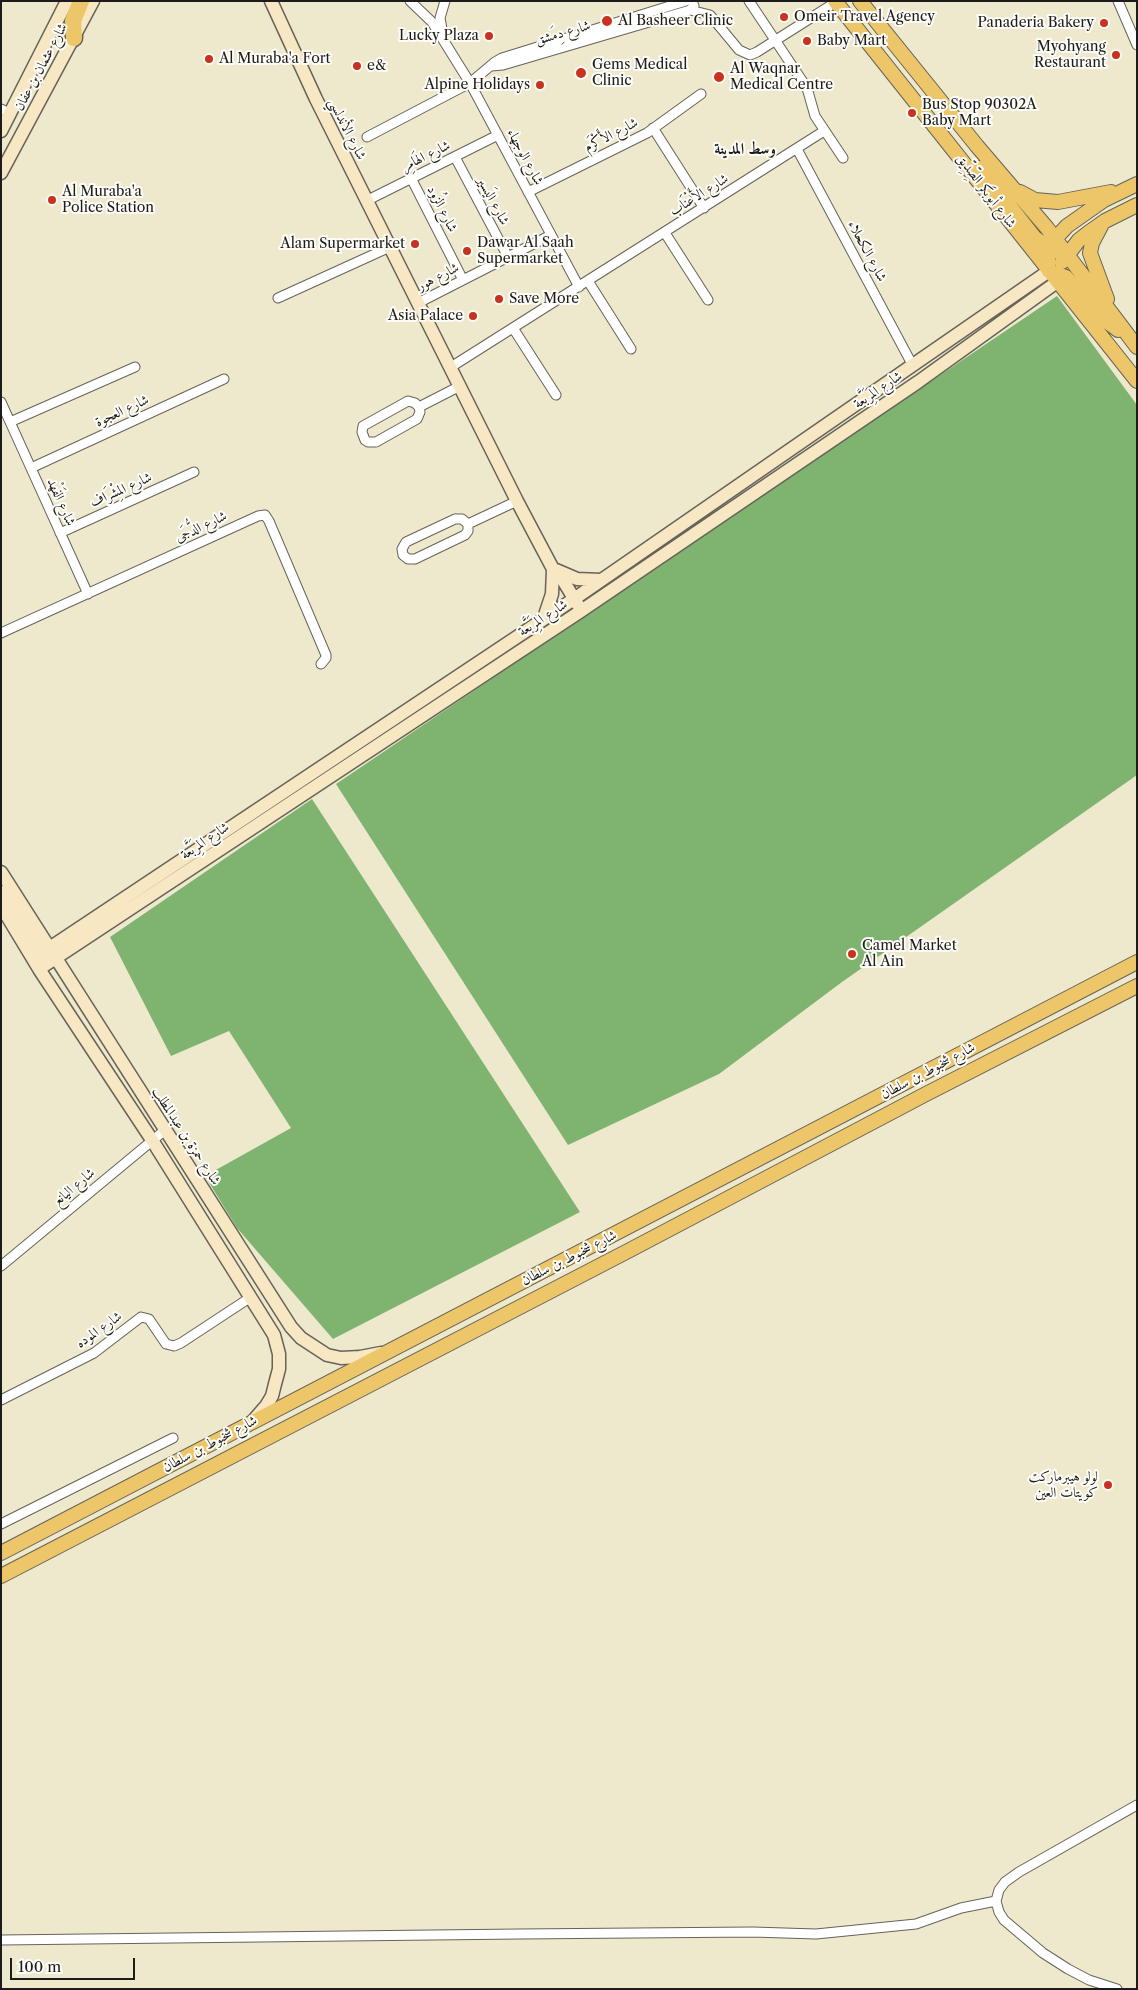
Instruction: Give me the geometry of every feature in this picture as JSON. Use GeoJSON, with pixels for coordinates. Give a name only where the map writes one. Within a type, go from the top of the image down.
{"type":"FeatureCollection","features":[{"type":"Feature","properties":{"kind":"highway"},"geometry":{"type":"LineString","coordinates":[[74,38],[73,21],[81,1]]}},
{"type":"Feature","properties":{"kind":"main road","name":"شارع أبوبَكر الصِّدِّيق"},"geometry":{"type":"LineString","coordinates":[[860,1],[977,146],[1015,189],[1052,244],[1067,255],[1137,347]]}},
{"type":"Feature","properties":{"kind":"main road","name":"شارع أبوبَكر الصِّدِّيق"},"geometry":{"type":"LineString","coordinates":[[835,2],[952,146],[1137,381]]}},
{"type":"Feature","properties":{"kind":"main road"},"geometry":{"type":"LineString","coordinates":[[952,146],[976,163],[1036,238],[1052,244]]}},
{"type":"Feature","properties":{"kind":"main road"},"geometry":{"type":"LineString","coordinates":[[1015,189],[1036,200],[1048,202],[1074,200],[1121,190],[1137,184]]}},
{"type":"Feature","properties":{"kind":"main road"},"geometry":{"type":"LineString","coordinates":[[1055,276],[1052,244],[1067,226],[1088,210],[1121,190]]}},
{"type":"Feature","properties":{"kind":"main road"},"geometry":{"type":"LineString","coordinates":[[1055,276],[1067,255],[1079,240],[1104,221],[1137,205]]}},
{"type":"Feature","properties":{"kind":"main road"},"geometry":{"type":"LineString","coordinates":[[1104,221],[1096,232],[1090,253],[1100,283],[1116,320]]}},
{"type":"Feature","properties":{"kind":"main road"},"geometry":{"type":"LineString","coordinates":[[1055,276],[1072,282],[1102,318],[1127,334]]}},
{"type":"Feature","properties":{"kind":"main road","name":"شارع شخبوط بن سلطان"},"geometry":{"type":"LineString","coordinates":[[1,1553],[1137,962]]}},
{"type":"Feature","properties":{"kind":"main road","name":"شارع شخبوط بن سلطان"},"geometry":{"type":"LineString","coordinates":[[1,1576],[1137,986]]}},
{"type":"Feature","properties":{"kind":"street","name":"شارع عثمان بن عفان"},"geometry":{"type":"LineString","coordinates":[[1,131],[6,112],[67,1]]}},
{"type":"Feature","properties":{"kind":"street","name":"شارع عثمان بن عفان"},"geometry":{"type":"LineString","coordinates":[[1,173],[93,1]]}},
{"type":"Feature","properties":{"kind":"street","name":"شارع الأندلسي"},"geometry":{"type":"LineString","coordinates":[[271,1],[366,201],[553,569],[556,581],[578,612]]}},
{"type":"Feature","properties":{"kind":"street","name":"شارع الأندلسي"},"geometry":{"type":"LineString","coordinates":[[278,1],[281,23]]}},
{"type":"Feature","properties":{"kind":"street","name":"شارع الوجهاء"},"geometry":{"type":"LineString","coordinates":[[410,1],[421,10],[445,41],[470,83],[579,287]]}},
{"type":"Feature","properties":{"kind":"street","name":"شارع الوجهاء"},"geometry":{"type":"LineString","coordinates":[[445,1],[440,18],[445,41]]}},
{"type":"Feature","properties":{"kind":"street"},"geometry":{"type":"LineString","coordinates":[[749,1],[807,88],[816,116],[843,158]]}},
{"type":"Feature","properties":{"kind":"street"},"geometry":{"type":"LineString","coordinates":[[1118,1],[1137,45]]}},
{"type":"Feature","properties":{"kind":"street"},"geometry":{"type":"LineString","coordinates":[[690,4],[710,15],[740,50],[747,55],[757,52],[835,2]]}},
{"type":"Feature","properties":{"kind":"street","name":"شارع دِمَشق"},"geometry":{"type":"LineString","coordinates":[[366,137],[470,83],[502,58],[690,4]]}},
{"type":"Feature","properties":{"kind":"street","name":"شارع الأَكْرَم"},"geometry":{"type":"LineString","coordinates":[[528,192],[653,128],[701,94]]}},
{"type":"Feature","properties":{"kind":"street"},"geometry":{"type":"LineString","coordinates":[[653,128],[704,208]]}},
{"type":"Feature","properties":{"kind":"street","name":"شارع الأَعْنَاب"},"geometry":{"type":"LineString","coordinates":[[451,367],[824,131]]}},
{"type":"Feature","properties":{"kind":"street","name":"شارع الهَامِر"},"geometry":{"type":"LineString","coordinates":[[366,201],[498,135]]}},
{"type":"Feature","properties":{"kind":"street","name":"شارع الكحلاء"},"geometry":{"type":"LineString","coordinates":[[796,149],[913,366]]}},
{"type":"Feature","properties":{"kind":"street","name":"شارع اليَسير"},"geometry":{"type":"LineString","coordinates":[[455,157],[508,257]]}},
{"type":"Feature","properties":{"kind":"street","name":"شارع الزُود"},"geometry":{"type":"LineString","coordinates":[[411,178],[463,280]]}},
{"type":"Feature","properties":{"kind":"street","name":"شارع الأَعْنَاب"},"geometry":{"type":"LineString","coordinates":[[665,233],[708,300]]}},
{"type":"Feature","properties":{"kind":"street","name":"شارع هور"},"geometry":{"type":"LineString","coordinates":[[418,303],[551,235]]}},
{"type":"Feature","properties":{"kind":"street"},"geometry":{"type":"LineString","coordinates":[[278,298],[390,246]]}},
{"type":"Feature","properties":{"kind":"street","name":"شارع المِرَبَّعة"},"geometry":{"type":"LineString","coordinates":[[44,957],[602,580],[913,366],[1055,276]]}},
{"type":"Feature","properties":{"kind":"street","name":"شارع المِرَبَّعة"},"geometry":{"type":"LineString","coordinates":[[44,957],[578,612],[918,382],[1055,276]]}},
{"type":"Feature","properties":{"kind":"street"},"geometry":{"type":"LineString","coordinates":[[588,281],[630,349]]}},
{"type":"Feature","properties":{"kind":"street"},"geometry":{"type":"LineString","coordinates":[[513,328],[556,395]]}},
{"type":"Feature","properties":{"kind":"street"},"geometry":{"type":"LineString","coordinates":[[10,422],[134,367]]}},
{"type":"Feature","properties":{"kind":"street","name":"شارع العجوة"},"geometry":{"type":"LineString","coordinates":[[31,468],[224,380]]}},
{"type":"Feature","properties":{"kind":"street"},"geometry":{"type":"LineString","coordinates":[[418,407],[460,386]]}},
{"type":"Feature","properties":{"kind":"street","name":"شارع الفَهْد"},"geometry":{"type":"LineString","coordinates":[[1,402],[88,594]]}},
{"type":"Feature","properties":{"kind":"street"},"geometry":{"type":"LineString","coordinates":[[412,402],[418,407],[420,412],[417,419],[376,442],[368,442],[362,436],[362,428],[366,424],[403,403],[412,402]]}},
{"type":"Feature","properties":{"kind":"street","name":"شارع المِشْرَاف"},"geometry":{"type":"LineString","coordinates":[[60,533],[194,472]]}},
{"type":"Feature","properties":{"kind":"street"},"geometry":{"type":"LineString","coordinates":[[468,524],[517,501]]}},
{"type":"Feature","properties":{"kind":"street","name":"شارع الدُّجَى"},"geometry":{"type":"LineString","coordinates":[[1,633],[258,516],[264,515],[269,521],[326,655],[321,664]]}},
{"type":"Feature","properties":{"kind":"street"},"geometry":{"type":"LineString","coordinates":[[457,518],[462,519],[468,524],[468,531],[465,535],[415,559],[408,559],[403,555],[402,549],[406,542],[457,518]]}},
{"type":"Feature","properties":{"kind":"street"},"geometry":{"type":"LineString","coordinates":[[544,618],[552,594],[553,569],[576,579],[602,580]]}},
{"type":"Feature","properties":{"kind":"street","name":"شارع حمزة بن عبدالمطلب"},"geometry":{"type":"LineString","coordinates":[[1,872],[44,957],[152,1140],[274,1335],[279,1354],[279,1369],[272,1396],[266,1406],[250,1423]]}},
{"type":"Feature","properties":{"kind":"street"},"geometry":{"type":"LineString","coordinates":[[1,892],[44,957]]}},
{"type":"Feature","properties":{"kind":"street","name":"شارع حمزة بن عبدالمطلب"},"geometry":{"type":"LineString","coordinates":[[1,906],[44,957],[165,1130],[292,1327],[301,1338],[327,1355],[342,1358],[386,1352]]}},
{"type":"Feature","properties":{"kind":"street","name":"شارع اليانع"},"geometry":{"type":"LineString","coordinates":[[1,1266],[165,1130]]}},
{"type":"Feature","properties":{"kind":"street","name":"شارع الموده"},"geometry":{"type":"LineString","coordinates":[[1,1400],[94,1353],[141,1317],[149,1318],[166,1344],[174,1346],[251,1297]]}},
{"type":"Feature","properties":{"kind":"street"},"geometry":{"type":"LineString","coordinates":[[1,1524],[173,1438]]}},
{"type":"Feature","properties":{"kind":"street"},"geometry":{"type":"LineString","coordinates":[[1117,1989],[1089,1980],[1043,1953],[1004,1920],[999,1912],[996,1901],[999,1890],[1005,1882],[1019,1872],[1137,1805]]}},
{"type":"Feature","properties":{"kind":"street"},"geometry":{"type":"LineString","coordinates":[[1,1940],[753,1932],[816,1934],[916,1924],[960,1908],[996,1901]]}},
{"type":"Feature","properties":{"kind":"green space"},"geometry":{"type":"Polygon","coordinates":[[[1057,296],[1137,405],[1137,775],[842,982],[719,1074],[568,1145],[336,784],[1057,296]]]}},
{"type":"Feature","properties":{"kind":"green space"},"geometry":{"type":"Polygon","coordinates":[[[312,799],[580,1212],[333,1339],[237,1228],[205,1176],[291,1128],[229,1031],[171,1056],[110,937],[312,799]]]}},
{"type":"Feature","properties":{"kind":"place","name":"Omeir Travel Agency"},"geometry":{"type":"Point","coordinates":[784,17]}},
{"type":"Feature","properties":{"kind":"place","name":"Al Basheer Clinic"},"geometry":{"type":"Point","coordinates":[607,21]}},
{"type":"Feature","properties":{"kind":"place","name":"Panaderia Bakery"},"geometry":{"type":"Point","coordinates":[1104,23]}},
{"type":"Feature","properties":{"kind":"place","name":"Lucky Plaza"},"geometry":{"type":"Point","coordinates":[489,36]}},
{"type":"Feature","properties":{"kind":"place","name":"Baby Mart"},"geometry":{"type":"Point","coordinates":[807,41]}},
{"type":"Feature","properties":{"kind":"place","name":"Myohyang Restaurant"},"geometry":{"type":"Point","coordinates":[1116,55]}},
{"type":"Feature","properties":{"kind":"place","name":"Al Muraba'a Fort"},"geometry":{"type":"Point","coordinates":[209,59]}},
{"type":"Feature","properties":{"kind":"place","name":"e&"},"geometry":{"type":"Point","coordinates":[357,66]}},
{"type":"Feature","properties":{"kind":"place","name":"Gems Medical Clinic"},"geometry":{"type":"Point","coordinates":[581,73]}},
{"type":"Feature","properties":{"kind":"place","name":"Al Waqnar Medical Centre"},"geometry":{"type":"Point","coordinates":[719,77]}},
{"type":"Feature","properties":{"kind":"place","name":"Alpine Holidays"},"geometry":{"type":"Point","coordinates":[540,85]}},
{"type":"Feature","properties":{"kind":"place","name":"Bus Stop 90302A Baby Mart"},"geometry":{"type":"Point","coordinates":[912,113]}},
{"type":"Feature","properties":{"kind":"place","name":"Al Muraba'a Police Station"},"geometry":{"type":"Point","coordinates":[52,200]}},
{"type":"Feature","properties":{"kind":"place","name":"Alam Supermarket"},"geometry":{"type":"Point","coordinates":[415,244]}},
{"type":"Feature","properties":{"kind":"place","name":"Dawar Al Saah Supermarket"},"geometry":{"type":"Point","coordinates":[467,251]}},
{"type":"Feature","properties":{"kind":"place","name":"Save More"},"geometry":{"type":"Point","coordinates":[499,299]}},
{"type":"Feature","properties":{"kind":"place","name":"Asia Palace"},"geometry":{"type":"Point","coordinates":[473,316]}},
{"type":"Feature","properties":{"kind":"place","name":"Camel Market Al Ain"},"geometry":{"type":"Point","coordinates":[852,954]}},
{"type":"Feature","properties":{"kind":"place","name":"لولو هيبرماركت كويتات العين"},"geometry":{"type":"Point","coordinates":[1108,1485]}},
{"type":"Feature","properties":{"kind":"district","name":"وسط المدينة"},"geometry":{"type":"Point","coordinates":[745,149]}}]}
